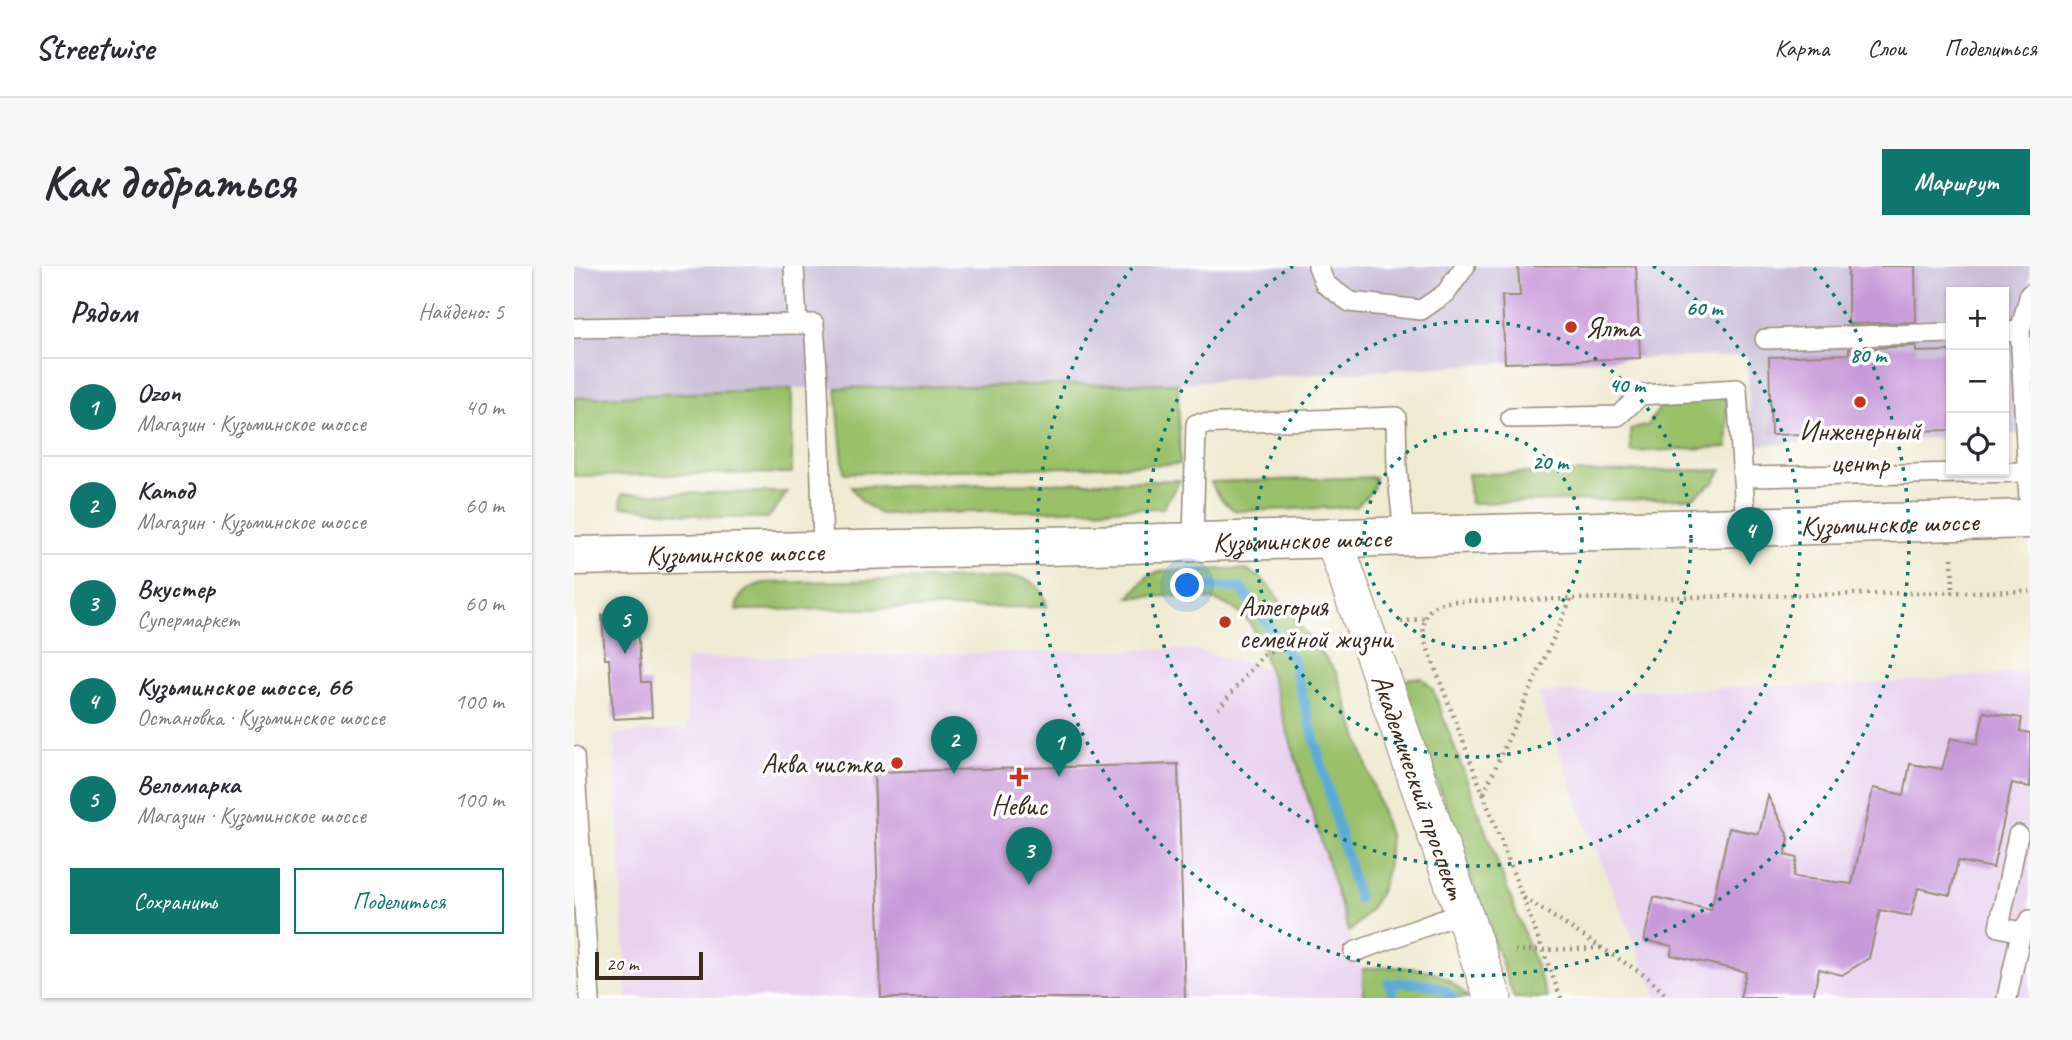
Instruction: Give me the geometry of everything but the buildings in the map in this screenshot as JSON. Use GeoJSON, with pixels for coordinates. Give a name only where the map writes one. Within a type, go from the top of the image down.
{"type":"FeatureCollection","features":[{"type":"Feature","properties":{"kind":"main road","name":"Кузьминское шоссе"},"geometry":{"type":"LineString","coordinates":[[574,555],[2030,519]]}},
{"type":"Feature","properties":{"kind":"street","name":"Академический проспект"},"geometry":{"type":"LineString","coordinates":[[1333,537],[1493,998]]}},
{"type":"Feature","properties":{"kind":"lane"},"geometry":{"type":"LineString","coordinates":[[794,266],[797,324]]}},
{"type":"Feature","properties":{"kind":"lane"},"geometry":{"type":"LineString","coordinates":[[1318,266],[1325,284],[1350,302],[1421,310],[1446,293],[1465,266]]}},
{"type":"Feature","properties":{"kind":"lane"},"geometry":{"type":"LineString","coordinates":[[2030,294],[2012,332],[2027,434],[2030,519]]}},
{"type":"Feature","properties":{"kind":"lane"},"geometry":{"type":"LineString","coordinates":[[574,328],[814,324],[823,550]]}},
{"type":"Feature","properties":{"kind":"lane"},"geometry":{"type":"LineString","coordinates":[[1765,339],[1946,333]]}},
{"type":"Feature","properties":{"kind":"lane"},"geometry":{"type":"LineString","coordinates":[[1511,418],[1618,416],[1641,395],[1737,389],[1746,526]]}},
{"type":"Feature","properties":{"kind":"lane"},"geometry":{"type":"LineString","coordinates":[[1193,541],[1196,424],[1396,417],[1397,468],[1404,535]]}},
{"type":"Feature","properties":{"kind":"lane"},"geometry":{"type":"LineString","coordinates":[[1744,477],[2027,472]]}},
{"type":"Feature","properties":{"kind":"lane"},"geometry":{"type":"LineString","coordinates":[[574,756],[590,998]]}},
{"type":"Feature","properties":{"kind":"lane"},"geometry":{"type":"LineString","coordinates":[[2007,998],[2025,926],[1999,927],[2018,835]]}},
{"type":"Feature","properties":{"kind":"lane"},"geometry":{"type":"LineString","coordinates":[[1354,952],[1462,913]]}},
{"type":"Feature","properties":{"kind":"path"},"geometry":{"type":"LineString","coordinates":[[1561,998],[1424,639],[1424,618],[1431,608],[1444,601],[2030,591]]}},
{"type":"Feature","properties":{"kind":"path"},"geometry":{"type":"LineString","coordinates":[[1483,794],[1571,599]]}},
{"type":"Feature","properties":{"kind":"path"},"geometry":{"type":"LineString","coordinates":[[1398,622],[1424,618]]}},
{"type":"Feature","properties":{"kind":"path"},"geometry":{"type":"LineString","coordinates":[[1218,709],[1263,655],[1309,639]]}},
{"type":"Feature","properties":{"kind":"path"},"geometry":{"type":"LineString","coordinates":[[1523,898],[1647,977],[1669,998]]}},
{"type":"Feature","properties":{"kind":"shaded area"},"geometry":{"type":"Polygon","coordinates":[[[574,266],[1518,266],[1520,296],[1502,297],[1505,363],[1178,383],[799,388],[574,398],[574,266]]]}},
{"type":"Feature","properties":{"kind":"shaded area"},"geometry":{"type":"Polygon","coordinates":[[[1636,266],[2030,266],[2030,434],[2009,435],[2009,287],[1946,287],[1946,437],[1751,445],[1747,356],[1640,358],[1636,266]]]}},
{"type":"Feature","properties":{"kind":"shaded area"},"geometry":{"type":"Polygon","coordinates":[[[1190,649],[1268,669],[1354,952],[1363,969],[1363,998],[627,998],[614,734],[688,729],[685,659],[1190,649]]]}},
{"type":"Feature","properties":{"kind":"shaded area"},"geometry":{"type":"Polygon","coordinates":[[[2030,672],[2030,998],[1657,998],[1591,838],[1538,693],[1864,684],[2030,672]]]}},
{"type":"Feature","properties":{"kind":"green space"},"geometry":{"type":"Polygon","coordinates":[[[1178,383],[1180,464],[844,473],[836,388],[1178,383]]]}},
{"type":"Feature","properties":{"kind":"green space"},"geometry":{"type":"Polygon","coordinates":[[[792,389],[792,473],[574,476],[574,398],[792,389]]]}},
{"type":"Feature","properties":{"kind":"green space"},"geometry":{"type":"Polygon","coordinates":[[[1727,398],[1728,447],[1631,452],[1630,430],[1648,425],[1664,401],[1727,398]]]}},
{"type":"Feature","properties":{"kind":"green space"},"geometry":{"type":"Polygon","coordinates":[[[1722,470],[1714,482],[1692,498],[1470,503],[1468,474],[1722,470]]]}},
{"type":"Feature","properties":{"kind":"green space"},"geometry":{"type":"Polygon","coordinates":[[[1375,477],[1373,489],[1356,507],[1236,511],[1221,499],[1211,482],[1375,477]]]}},
{"type":"Feature","properties":{"kind":"green space"},"geometry":{"type":"Polygon","coordinates":[[[1180,480],[1163,508],[880,514],[862,502],[851,487],[1180,480]]]}},
{"type":"Feature","properties":{"kind":"green space"},"geometry":{"type":"Polygon","coordinates":[[[788,492],[768,518],[721,518],[621,506],[622,494],[788,492]]]}},
{"type":"Feature","properties":{"kind":"green space"},"geometry":{"type":"Polygon","coordinates":[[[1246,570],[1263,579],[1337,673],[1389,835],[1388,864],[1381,889],[1369,911],[1349,932],[1261,645],[1252,626],[1233,608],[1205,598],[1129,597],[1149,575],[1164,571],[1246,570]]]}},
{"type":"Feature","properties":{"kind":"green space"},"geometry":{"type":"Polygon","coordinates":[[[1018,577],[1038,587],[1047,607],[736,610],[739,599],[745,592],[764,583],[1018,577]]]}},
{"type":"Feature","properties":{"kind":"green space"},"geometry":{"type":"Polygon","coordinates":[[[1409,678],[1422,678],[1433,690],[1548,998],[1514,998],[1403,686],[1409,678]]]}},
{"type":"Feature","properties":{"kind":"green space"},"geometry":{"type":"Polygon","coordinates":[[[1363,969],[1421,969],[1441,975],[1468,998],[1363,998],[1363,969]]]}},
{"type":"Feature","properties":{"kind":"waterway"},"geometry":{"type":"LineString","coordinates":[[1195,586],[1241,588],[1292,658],[1358,898]]}},
{"type":"Feature","properties":{"kind":"waterway"},"geometry":{"type":"LineString","coordinates":[[1394,998],[1389,983],[1432,985],[1453,998]]}},
{"type":"Feature","properties":{"kind":"place","name":"Ялта"},"geometry":{"type":"Point","coordinates":[1571,327]}},
{"type":"Feature","properties":{"kind":"place","name":"Инженерный центр"},"geometry":{"type":"Point","coordinates":[1860,402]}},
{"type":"Feature","properties":{"kind":"place","name":"Кузьминское шоссе, 66"},"geometry":{"type":"Point","coordinates":[1750,565]}},
{"type":"Feature","properties":{"kind":"place","name":"Аллегория семейной жизни"},"geometry":{"type":"Point","coordinates":[1225,622]}},
{"type":"Feature","properties":{"kind":"place","name":"Веломарка"},"geometry":{"type":"Point","coordinates":[625,654]}},
{"type":"Feature","properties":{"kind":"place","name":"Аква чистка"},"geometry":{"type":"Point","coordinates":[897,763]}},
{"type":"Feature","properties":{"kind":"place","name":"Катод"},"geometry":{"type":"Point","coordinates":[954,774]}},
{"type":"Feature","properties":{"kind":"place","name":"Невис"},"geometry":{"type":"Point","coordinates":[1019,777]}},
{"type":"Feature","properties":{"kind":"place","name":"Ozon"},"geometry":{"type":"Point","coordinates":[1059,777]}},
{"type":"Feature","properties":{"kind":"place","name":"Вкустер"},"geometry":{"type":"Point","coordinates":[1029,885]}}]}
